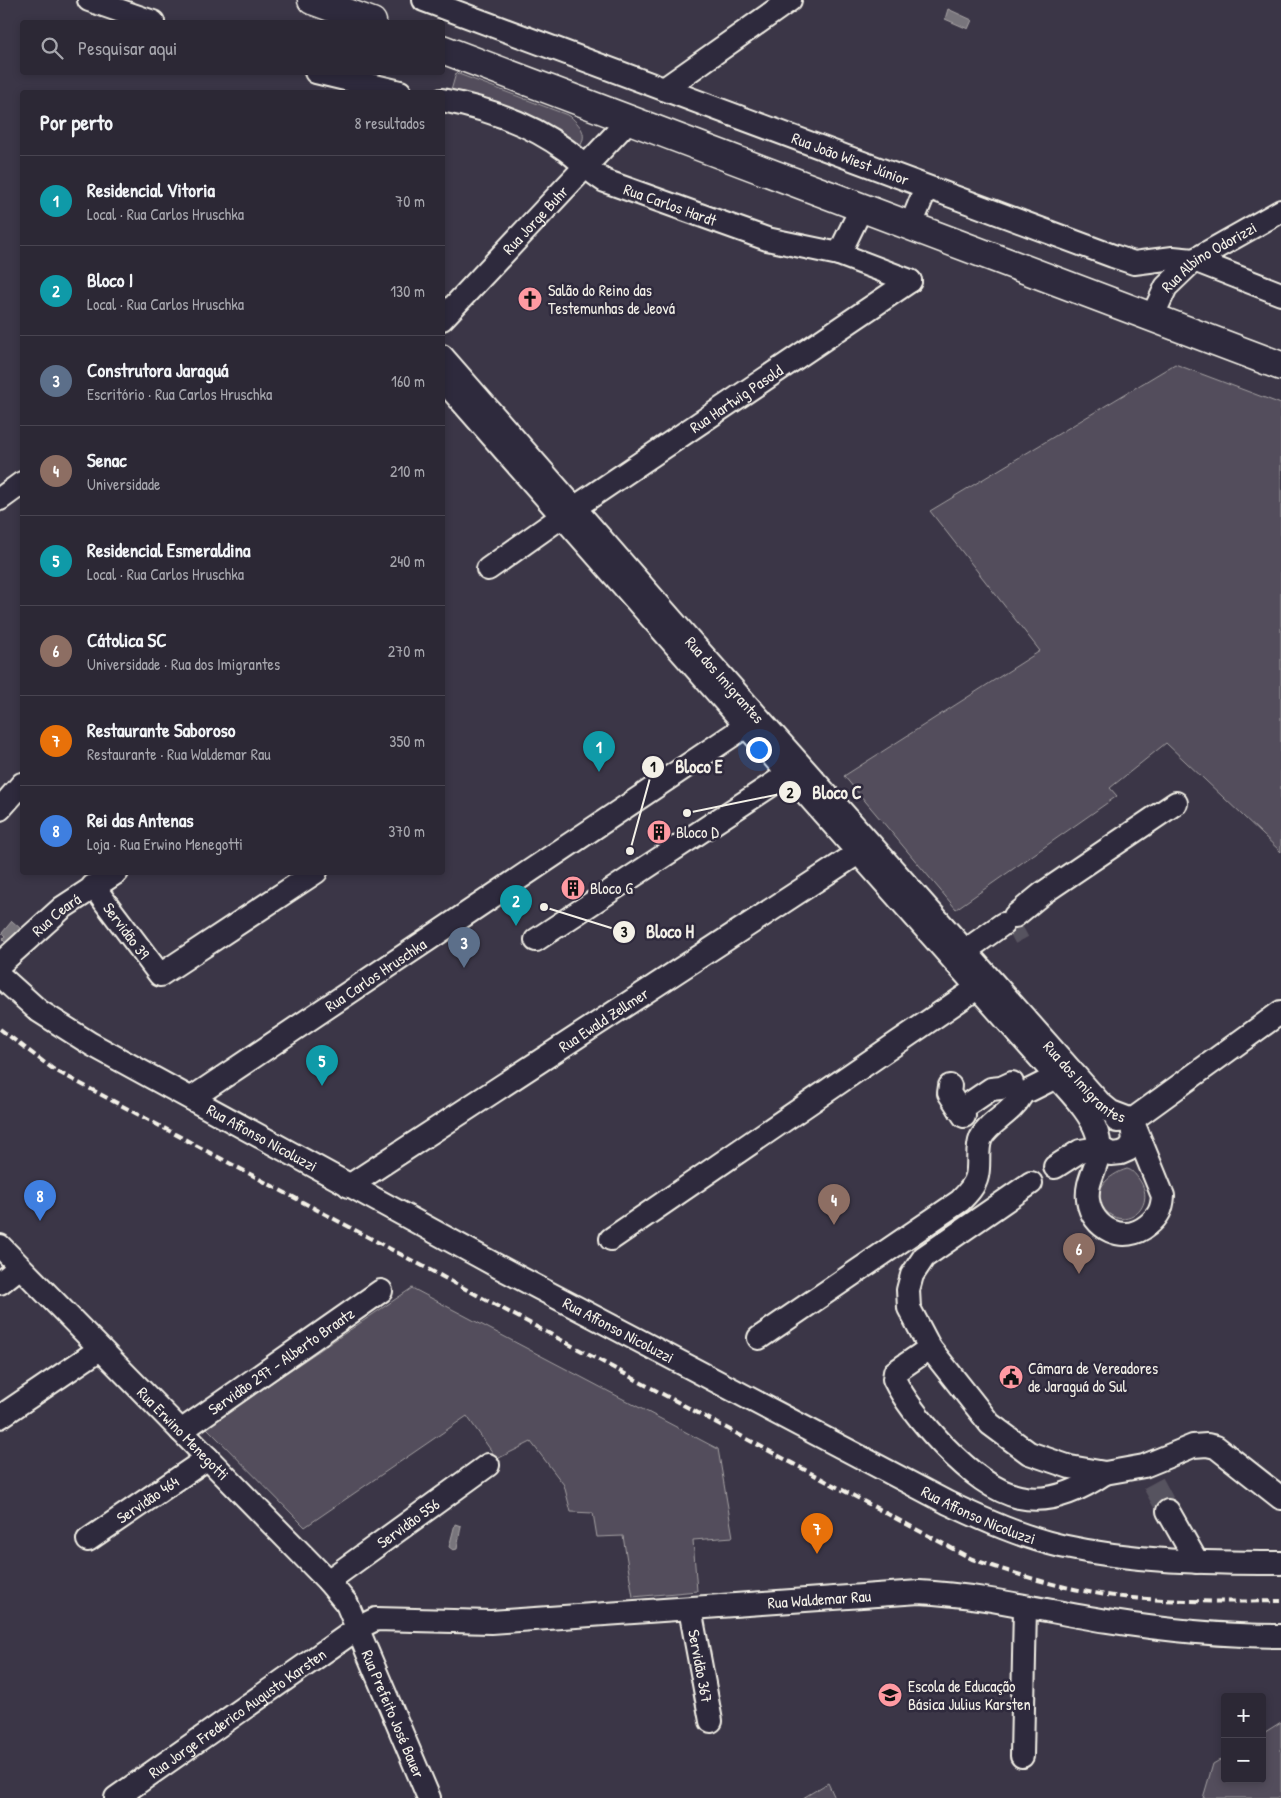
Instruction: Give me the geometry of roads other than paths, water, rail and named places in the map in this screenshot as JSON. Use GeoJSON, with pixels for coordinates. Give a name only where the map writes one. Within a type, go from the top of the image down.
{"type":"FeatureCollection","features":[{"type":"Feature","properties":{"kind":"highway"},"geometry":{"type":"LineString","coordinates":[[312,0],[367,20]]}},
{"type":"Feature","properties":{"kind":"highway"},"geometry":{"type":"LineString","coordinates":[[445,50],[1281,366]]}},
{"type":"Feature","properties":{"kind":"street"},"geometry":{"type":"LineString","coordinates":[[89,0],[147,20]]}},
{"type":"Feature","properties":{"kind":"street","name":"Rua João Wiest Júnior"},"geometry":{"type":"LineString","coordinates":[[424,0],[664,88],[926,188],[1134,263],[1173,258],[1194,260],[1281,294]]}},
{"type":"Feature","properties":{"kind":"street"},"geometry":{"type":"LineString","coordinates":[[664,88],[790,0]]}},
{"type":"Feature","properties":{"kind":"street"},"geometry":{"type":"LineString","coordinates":[[324,75],[357,88],[378,90]]}},
{"type":"Feature","properties":{"kind":"street","name":"Rua Carlos Hardt"},"geometry":{"type":"LineString","coordinates":[[445,101],[469,105],[518,123],[566,150],[583,166],[605,181],[736,229],[767,239],[839,254],[910,281]]}},
{"type":"Feature","properties":{"kind":"street","name":"Rua Jorge Buhr"},"geometry":{"type":"LineString","coordinates":[[445,316],[583,166],[629,120]]}},
{"type":"Feature","properties":{"kind":"street"},"geometry":{"type":"LineString","coordinates":[[911,226],[926,188]]}},
{"type":"Feature","properties":{"kind":"street"},"geometry":{"type":"LineString","coordinates":[[839,254],[862,207]]}},
{"type":"Feature","properties":{"kind":"street","name":"Rua Albino Odorizzi"},"geometry":{"type":"LineString","coordinates":[[1152,317],[1166,287],[1194,260],[1281,211]]}},
{"type":"Feature","properties":{"kind":"street","name":"Rua Hartwig Pasold"},"geometry":{"type":"LineString","coordinates":[[488,569],[910,281]]}},
{"type":"Feature","properties":{"kind":"street","name":"Rua dos Imigrantes"},"geometry":{"type":"LineString","coordinates":[[445,360],[569,512],[683,643],[964,958],[1059,1068],[1092,1123],[1100,1148],[1097,1164],[1088,1187],[1088,1198],[1093,1218],[1105,1230],[1117,1233],[1132,1233],[1146,1227],[1158,1217],[1162,1207],[1163,1196],[1132,1120],[1111,1112],[1059,1068],[1035,1052],[977,988],[964,958],[858,853],[788,774],[753,722]]}},
{"type":"Feature","properties":{"kind":"street","name":"Rua dos Imigrantes"},"geometry":{"type":"LineString","coordinates":[[445,382],[569,512]]}},
{"type":"Feature","properties":{"kind":"street"},"geometry":{"type":"LineString","coordinates":[[0,499],[20,484]]}},
{"type":"Feature","properties":{"kind":"street","name":"Rua Carlos Hruschka"},"geometry":{"type":"LineString","coordinates":[[192,1098],[753,722]]}},
{"type":"Feature","properties":{"kind":"street"},"geometry":{"type":"LineString","coordinates":[[536,940],[788,774]]}},
{"type":"Feature","properties":{"kind":"street"},"geometry":{"type":"LineString","coordinates":[[0,809],[20,786]]}},
{"type":"Feature","properties":{"kind":"street"},"geometry":{"type":"LineString","coordinates":[[1013,925],[1043,893],[1176,803]]}},
{"type":"Feature","properties":{"kind":"street"},"geometry":{"type":"LineString","coordinates":[[964,958],[1155,829],[1170,831]]}},
{"type":"Feature","properties":{"kind":"street","name":"Rua Ewald Zellmer"},"geometry":{"type":"LineString","coordinates":[[349,1186],[858,853]]}},
{"type":"Feature","properties":{"kind":"street","name":"Rua Ceará"},"geometry":{"type":"LineString","coordinates":[[0,964],[62,908],[112,875]]}},
{"type":"Feature","properties":{"kind":"street","name":"Servidão 39"},"geometry":{"type":"LineString","coordinates":[[93,886],[160,975],[311,875]]}},
{"type":"Feature","properties":{"kind":"street","name":"Rua Affonso Nicoluzzi"},"geometry":{"type":"LineString","coordinates":[[0,976],[39,1010],[65,1028],[349,1186],[509,1273],[948,1503],[983,1519],[1060,1545],[1135,1558],[1197,1562],[1281,1563]]}},
{"type":"Feature","properties":{"kind":"street"},"geometry":{"type":"LineString","coordinates":[[610,1238],[977,988]]}},
{"type":"Feature","properties":{"kind":"street"},"geometry":{"type":"LineString","coordinates":[[1055,1167],[1080,1150],[1100,1148],[1101,1131],[1104,1127],[1115,1121],[1132,1120],[1281,1012]]}},
{"type":"Feature","properties":{"kind":"street"},"geometry":{"type":"LineString","coordinates":[[969,1122],[1012,1110],[1035,1052]]}},
{"type":"Feature","properties":{"kind":"street"},"geometry":{"type":"LineString","coordinates":[[969,1122],[986,1091],[1021,1087],[1048,1080],[1059,1068]]}},
{"type":"Feature","properties":{"kind":"street"},"geometry":{"type":"LineString","coordinates":[[759,1338],[948,1211],[971,1189],[984,1164],[979,1144],[969,1122],[949,1093],[950,1086]]}},
{"type":"Feature","properties":{"kind":"street"},"geometry":{"type":"LineString","coordinates":[[1031,1183],[924,1257],[912,1275],[908,1290],[909,1308],[930,1348],[990,1424],[1029,1453],[1070,1467],[1105,1473],[1149,1475],[1193,1446],[1207,1445],[1216,1447],[1281,1498]]}},
{"type":"Feature","properties":{"kind":"street","name":"Rua Erwino Menegotti"},"geometry":{"type":"LineString","coordinates":[[0,1246],[328,1581],[347,1604],[358,1628]]}},
{"type":"Feature","properties":{"kind":"street"},"geometry":{"type":"LineString","coordinates":[[0,1283],[20,1268]]}},
{"type":"Feature","properties":{"kind":"street","name":"Servidão 297 - Alberto Braatz"},"geometry":{"type":"LineString","coordinates":[[181,1431],[381,1291]]}},
{"type":"Feature","properties":{"kind":"street"},"geometry":{"type":"LineString","coordinates":[[930,1348],[895,1372],[894,1379],[924,1425],[969,1471],[992,1488],[1031,1499],[1062,1496],[1083,1488],[1105,1473]]}},
{"type":"Feature","properties":{"kind":"street"},"geometry":{"type":"LineString","coordinates":[[0,1417],[100,1349]]}},
{"type":"Feature","properties":{"kind":"street","name":"Servidão 464"},"geometry":{"type":"LineString","coordinates":[[88,1540],[208,1458]]}},
{"type":"Feature","properties":{"kind":"street","name":"Servidão 556"},"geometry":{"type":"LineString","coordinates":[[328,1581],[488,1465]]}},
{"type":"Feature","properties":{"kind":"street"},"geometry":{"type":"LineString","coordinates":[[1168,1511],[1197,1562]]}},
{"type":"Feature","properties":{"kind":"street","name":"Rua Waldemar Rau"},"geometry":{"type":"LineString","coordinates":[[358,1628],[376,1620],[491,1622],[919,1592],[951,1594],[1172,1629],[1281,1636]]}},
{"type":"Feature","properties":{"kind":"street"},"geometry":{"type":"LineString","coordinates":[[1022,1756],[1025,1606]]}},
{"type":"Feature","properties":{"kind":"street","name":"Servidão 367"},"geometry":{"type":"LineString","coordinates":[[690,1609],[711,1721]]}},
{"type":"Feature","properties":{"kind":"street","name":"Rua Jorge Frederico Augusto Karsten"},"geometry":{"type":"LineString","coordinates":[[116,1798],[358,1628]]}},
{"type":"Feature","properties":{"kind":"street","name":"Rua Prefeito José Bauer"},"geometry":{"type":"LineString","coordinates":[[358,1628],[429,1798]]}},
{"type":"Feature","properties":{"kind":"tunnel"},"geometry":{"type":"LineString","coordinates":[[1010,934],[1023,927]]}},
{"type":"Feature","properties":{"kind":"tunnel"},"geometry":{"type":"LineString","coordinates":[[1153,1483],[1168,1511]]}},
{"type":"Feature","properties":{"kind":"railway"},"geometry":{"type":"LineString","coordinates":[[0,1029],[53,1069],[972,1559],[1050,1583],[1111,1596],[1187,1601],[1281,1601]]}},
{"type":"Feature","properties":{"kind":"place","name":"Salão do Reino das Testemunhas de Jeová"},"geometry":{"type":"Point","coordinates":[530,299]}},
{"type":"Feature","properties":{"kind":"place","name":"Residencial Vitoria"},"geometry":{"type":"Point","coordinates":[599,772]}},
{"type":"Feature","properties":{"kind":"place","name":"Bloco C"},"geometry":{"type":"Point","coordinates":[687,813]}},
{"type":"Feature","properties":{"kind":"place","name":"Bloco D"},"geometry":{"type":"Point","coordinates":[659,832]}},
{"type":"Feature","properties":{"kind":"place","name":"Bloco E"},"geometry":{"type":"Point","coordinates":[630,851]}},
{"type":"Feature","properties":{"kind":"place","name":"Bloco G"},"geometry":{"type":"Point","coordinates":[573,888]}},
{"type":"Feature","properties":{"kind":"place","name":"Bloco H"},"geometry":{"type":"Point","coordinates":[544,907]}},
{"type":"Feature","properties":{"kind":"place","name":"Bloco I"},"geometry":{"type":"Point","coordinates":[516,926]}},
{"type":"Feature","properties":{"kind":"place","name":"Construtora Jaraguá"},"geometry":{"type":"Point","coordinates":[464,968]}},
{"type":"Feature","properties":{"kind":"place","name":"Residencial Esmeraldina"},"geometry":{"type":"Point","coordinates":[322,1086]}},
{"type":"Feature","properties":{"kind":"place","name":"Rei das Antenas"},"geometry":{"type":"Point","coordinates":[40,1221]}},
{"type":"Feature","properties":{"kind":"place","name":"Senac"},"geometry":{"type":"Point","coordinates":[834,1225]}},
{"type":"Feature","properties":{"kind":"place","name":"Cátolica SC"},"geometry":{"type":"Point","coordinates":[1079,1274]}},
{"type":"Feature","properties":{"kind":"place","name":"Câmara de Vereadores de Jaraguá do Sul"},"geometry":{"type":"Point","coordinates":[1011,1377]}},
{"type":"Feature","properties":{"kind":"place","name":"Restaurante Saboroso"},"geometry":{"type":"Point","coordinates":[817,1554]}},
{"type":"Feature","properties":{"kind":"place","name":"Escola de Educação Básica Julius Karsten"},"geometry":{"type":"Point","coordinates":[890,1695]}}]}
